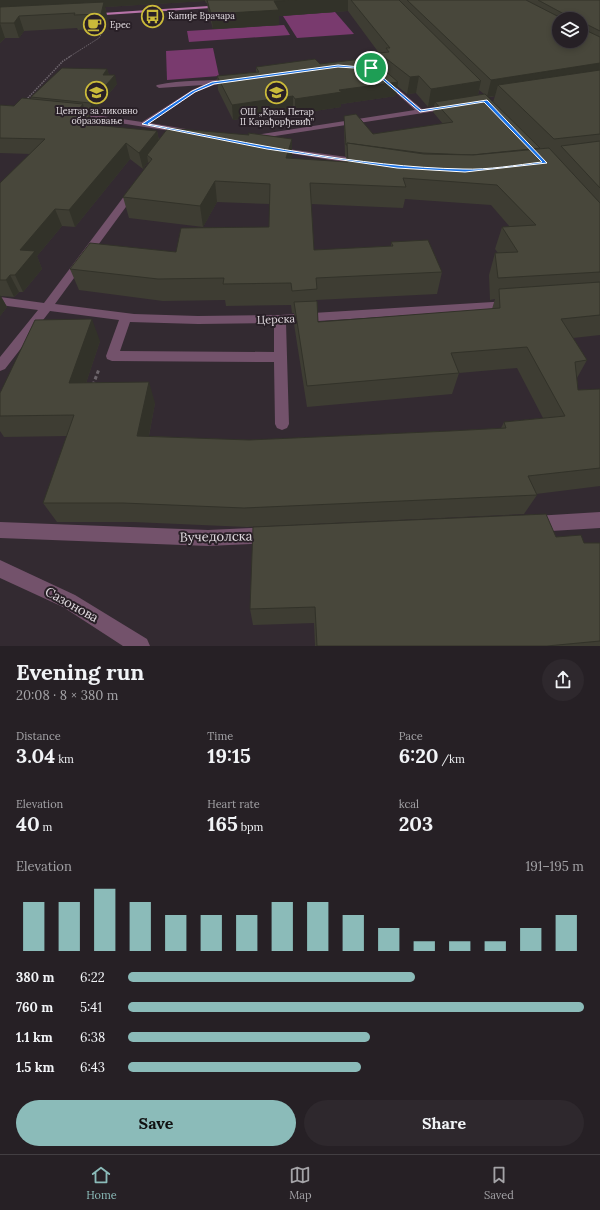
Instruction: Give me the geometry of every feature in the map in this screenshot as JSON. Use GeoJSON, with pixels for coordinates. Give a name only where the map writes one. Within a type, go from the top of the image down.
{"type":"FeatureCollection","features":[{"type":"Feature","properties":{"kind":"main road"},"geometry":{"type":"LineString","coordinates":[[82,14],[234,6]]}},
{"type":"Feature","properties":{"kind":"street"},"geometry":{"type":"LineString","coordinates":[[376,73],[420,111]]}},
{"type":"Feature","properties":{"kind":"street"},"geometry":{"type":"LineString","coordinates":[[160,86],[197,82],[213,83],[244,79]]}},
{"type":"Feature","properties":{"kind":"street"},"geometry":{"type":"LineString","coordinates":[[144,124],[194,91],[213,83]]}},
{"type":"Feature","properties":{"kind":"street"},"geometry":{"type":"LineString","coordinates":[[374,164],[263,147],[241,140],[459,105]]}},
{"type":"Feature","properties":{"kind":"street"},"geometry":{"type":"LineString","coordinates":[[66,113],[144,124],[192,133]]}},
{"type":"Feature","properties":{"kind":"street"},"geometry":{"type":"LineString","coordinates":[[169,142],[178,130]]}},
{"type":"Feature","properties":{"kind":"street"},"geometry":{"type":"LineString","coordinates":[[0,366],[46,308],[142,178]]}},
{"type":"Feature","properties":{"kind":"street","name":"Церска"},"geometry":{"type":"LineString","coordinates":[[0,301],[126,317],[198,320],[280,319],[523,304]]}},
{"type":"Feature","properties":{"kind":"street"},"geometry":{"type":"LineString","coordinates":[[126,317],[112,356],[281,357]]}},
{"type":"Feature","properties":{"kind":"street"},"geometry":{"type":"LineString","coordinates":[[280,319],[282,424]]}},
{"type":"Feature","properties":{"kind":"street"},"geometry":{"type":"LineString","coordinates":[[517,525],[600,520]]}},
{"type":"Feature","properties":{"kind":"street","name":"Вучедолска"},"geometry":{"type":"LineString","coordinates":[[0,530],[208,538],[287,535]]}},
{"type":"Feature","properties":{"kind":"street","name":"Сазонова"},"geometry":{"type":"LineString","coordinates":[[0,569],[69,600],[140,646]]}},
{"type":"Feature","properties":{"kind":"path"},"geometry":{"type":"LineString","coordinates":[[23,103],[63,61],[90,42],[99,38],[108,25]]}},
{"type":"Feature","properties":{"kind":"path"},"geometry":{"type":"LineString","coordinates":[[92,390],[98,370],[112,356]]}},
{"type":"Feature","properties":{"kind":"shaded area"},"geometry":{"type":"Polygon","coordinates":[[[335,12],[354,34],[297,38],[283,16],[335,12]]]}},
{"type":"Feature","properties":{"kind":"shaded area"},"geometry":{"type":"Polygon","coordinates":[[[284,25],[290,35],[189,42],[187,31],[284,25]]]}},
{"type":"Feature","properties":{"kind":"shaded area"},"geometry":{"type":"Polygon","coordinates":[[[213,48],[219,76],[167,80],[166,51],[213,48]]]}},
{"type":"Feature","properties":{"kind":"building"},"geometry":{"type":"Polygon","coordinates":[[[207,0],[298,0],[274,1],[279,10],[211,14],[207,0]]]}},
{"type":"Feature","properties":{"kind":"building"},"geometry":{"type":"Polygon","coordinates":[[[351,0],[399,0],[481,81],[431,89],[419,76],[410,77],[379,53],[389,52],[386,48],[390,48],[351,0]]]}},
{"type":"Feature","properties":{"kind":"building"},"geometry":{"type":"Polygon","coordinates":[[[407,0],[526,0],[552,13],[552,48],[588,48],[588,31],[600,37],[600,63],[491,80],[407,0]]]}},
{"type":"Feature","properties":{"kind":"building"},"geometry":{"type":"Polygon","coordinates":[[[538,0],[600,0],[600,31],[588,25],[588,12],[560,12],[538,0]]]}},
{"type":"Feature","properties":{"kind":"building"},"geometry":{"type":"Polygon","coordinates":[[[104,2],[101,14],[74,15],[75,13],[19,16],[14,23],[0,23],[0,7],[104,2]]]}},
{"type":"Feature","properties":{"kind":"building"},"geometry":{"type":"Polygon","coordinates":[[[370,58],[398,82],[339,90],[342,92],[295,99],[293,96],[232,105],[217,76],[259,72],[256,67],[315,59],[320,64],[370,58]]]}},
{"type":"Feature","properties":{"kind":"building"},"geometry":{"type":"Polygon","coordinates":[[[62,68],[107,69],[103,75],[115,75],[90,103],[31,97],[62,68]]]}},
{"type":"Feature","properties":{"kind":"building"},"geometry":{"type":"Polygon","coordinates":[[[600,70],[600,134],[554,139],[498,85],[600,70]]]}},
{"type":"Feature","properties":{"kind":"building"},"geometry":{"type":"Polygon","coordinates":[[[485,94],[540,148],[472,155],[423,153],[347,143],[346,145],[344,116],[356,114],[373,134],[453,122],[435,102],[485,94]]]}},
{"type":"Feature","properties":{"kind":"building"},"geometry":{"type":"Polygon","coordinates":[[[22,98],[83,104],[74,115],[90,115],[83,124],[157,131],[139,153],[126,143],[69,210],[55,209],[20,250],[35,251],[15,275],[10,275],[6,280],[0,280],[0,183],[45,139],[0,138],[0,105],[14,106],[22,98]]]}},
{"type":"Feature","properties":{"kind":"building"},"geometry":{"type":"Polygon","coordinates":[[[168,128],[249,135],[248,133],[292,139],[286,158],[348,162],[347,143],[424,154],[473,155],[549,148],[600,203],[600,272],[498,278],[495,253],[518,252],[502,227],[536,225],[497,185],[403,178],[406,187],[310,183],[314,250],[393,246],[391,242],[428,240],[442,272],[316,278],[317,289],[292,291],[291,283],[223,284],[224,278],[158,279],[70,269],[90,243],[176,252],[181,228],[269,227],[270,184],[215,181],[200,206],[123,197],[152,159],[147,155],[168,128]]]}},
{"type":"Feature","properties":{"kind":"building"},"geometry":{"type":"Polygon","coordinates":[[[600,141],[600,188],[561,146],[600,141]]]}},
{"type":"Feature","properties":{"kind":"building"},"geometry":{"type":"Polygon","coordinates":[[[600,282],[600,315],[561,319],[587,360],[575,362],[578,390],[600,389],[600,468],[528,476],[537,495],[244,508],[123,503],[43,503],[74,415],[0,416],[0,393],[35,320],[92,319],[69,383],[149,382],[137,436],[249,440],[450,431],[506,428],[504,422],[565,416],[527,347],[451,353],[459,373],[307,386],[294,302],[317,301],[318,322],[500,308],[499,289],[600,282]]]}},
{"type":"Feature","properties":{"kind":"building"},"geometry":{"type":"Polygon","coordinates":[[[546,514],[556,537],[581,535],[584,543],[600,543],[600,641],[547,646],[317,646],[315,607],[250,609],[253,527],[546,514]]]}},
{"type":"Feature","properties":{"kind":"place","name":"Капије Врачара"},"geometry":{"type":"Point","coordinates":[152,16]}},
{"type":"Feature","properties":{"kind":"place","name":"Ерес"},"geometry":{"type":"Point","coordinates":[94,25]}},
{"type":"Feature","properties":{"kind":"place","name":"Центар за ликовно образовање"},"geometry":{"type":"Point","coordinates":[97,92]}},
{"type":"Feature","properties":{"kind":"place","name":"ОШ „Краљ Петар II Карађорђевић”"},"geometry":{"type":"Point","coordinates":[277,93]}},
{"type":"Feature","properties":{"kind":"route"},"geometry":{"type":"LineString","coordinates":[[338,66],[371,68],[420,111],[485,101],[545,163],[512,168],[465,171],[397,167],[267,148],[234,140],[144,124],[194,91],[213,83],[338,66]]}}]}
